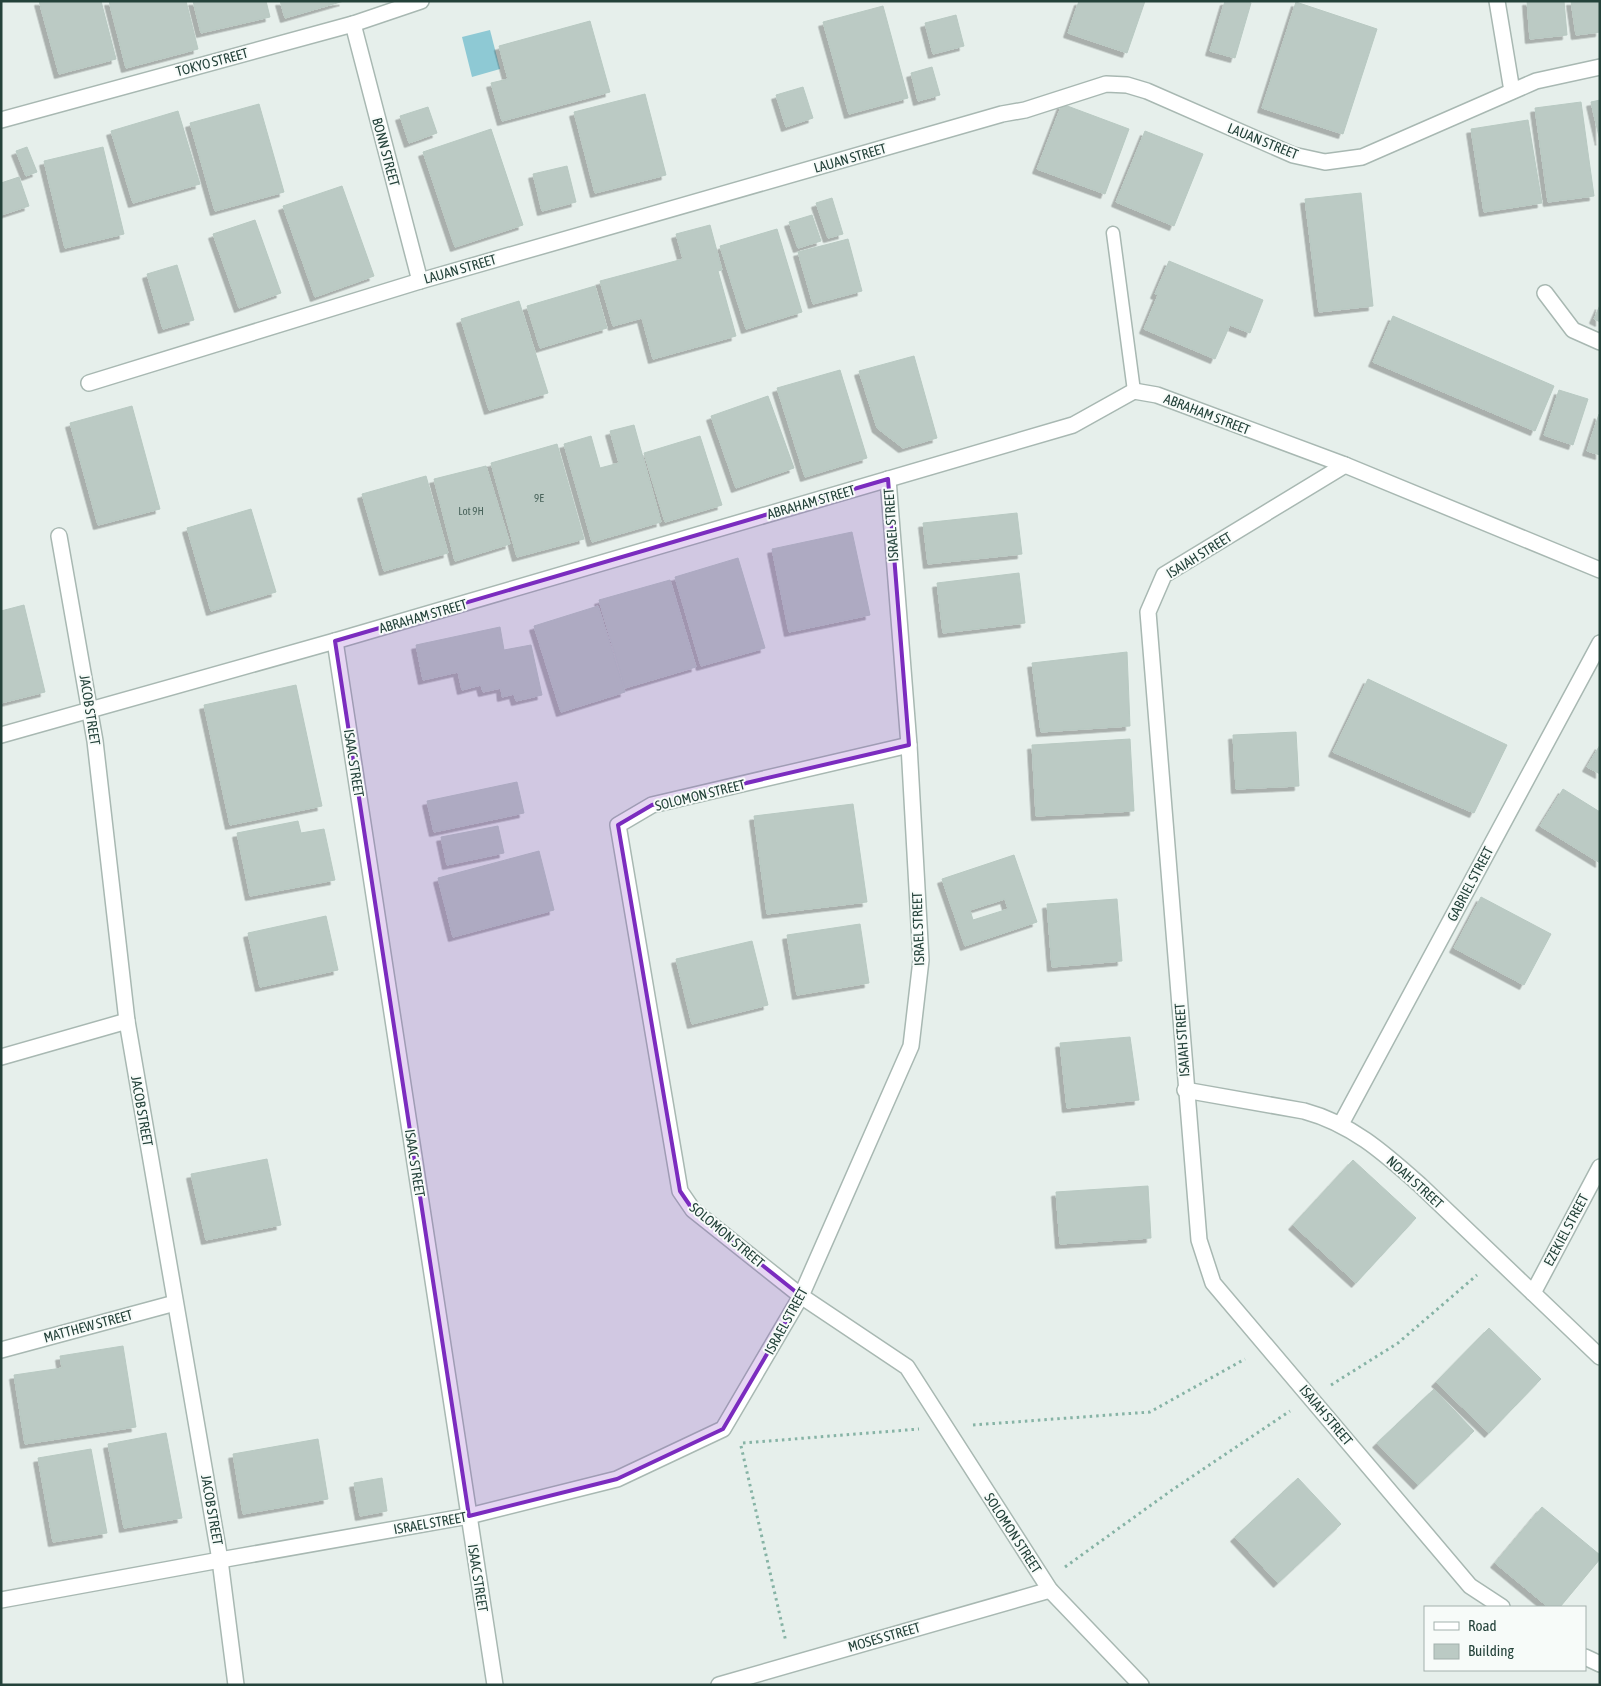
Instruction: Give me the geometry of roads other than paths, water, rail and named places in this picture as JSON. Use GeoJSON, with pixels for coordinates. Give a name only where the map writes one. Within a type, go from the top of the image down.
{"type":"FeatureCollection","features":[{"type":"Feature","properties":{"kind":"street"},"geometry":{"type":"LineString","coordinates":[[1496,1],[1512,91]]}},
{"type":"Feature","properties":{"kind":"street","name":"TOKYO STREET"},"geometry":{"type":"LineString","coordinates":[[1,120],[352,24],[413,2]]}},
{"type":"Feature","properties":{"kind":"street","name":"BONN STREET"},"geometry":{"type":"LineString","coordinates":[[352,24],[420,281]]}},
{"type":"Feature","properties":{"kind":"street","name":"LAUAN STREET"},"geometry":{"type":"LineString","coordinates":[[89,383],[420,281],[1002,114],[1025,110],[1106,84],[1127,85],[1147,91],[1293,155],[1326,162],[1362,157],[1536,80],[1600,67]]}},
{"type":"Feature","properties":{"kind":"street"},"geometry":{"type":"LineString","coordinates":[[1545,294],[1573,330],[1600,342]]}},
{"type":"Feature","properties":{"kind":"street","name":"ABRAHAM STREET"},"geometry":{"type":"LineString","coordinates":[[1,735],[336,641],[1073,426],[1134,390],[1157,395],[1345,465],[1600,570]]}},
{"type":"Feature","properties":{"kind":"street","name":"ISAIAH STREET"},"geometry":{"type":"LineString","coordinates":[[1345,465],[1164,575],[1148,612],[1185,1090],[1199,1240],[1213,1283],[1470,1586],[1500,1606]]}},
{"type":"Feature","properties":{"kind":"street","name":"ISRAEL STREET"},"geometry":{"type":"LineString","coordinates":[[1,1600],[469,1516],[617,1479],[723,1429],[802,1296],[912,1046],[921,960],[909,745],[888,479]]}},
{"type":"Feature","properties":{"kind":"street","name":"JACOB STREET"},"geometry":{"type":"LineString","coordinates":[[59,536],[91,709],[126,1021],[220,1560],[236,1685]]}},
{"type":"Feature","properties":{"kind":"street","name":"ISAAC STREET"},"geometry":{"type":"LineString","coordinates":[[336,641],[495,1685]]}},
{"type":"Feature","properties":{"kind":"street","name":"GABRIEL STREET"},"geometry":{"type":"LineString","coordinates":[[1340,1124],[1600,643]]}},
{"type":"Feature","properties":{"kind":"street","name":"SOLOMON STREET"},"geometry":{"type":"LineString","coordinates":[[909,745],[652,806],[618,825],[680,1191],[693,1210],[802,1296],[907,1367],[1047,1586],[1141,1685]]}},
{"type":"Feature","properties":{"kind":"street"},"geometry":{"type":"LineString","coordinates":[[1,1057],[126,1021]]}},
{"type":"Feature","properties":{"kind":"street","name":"NOAH STREET"},"geometry":{"type":"LineString","coordinates":[[1185,1090],[1304,1111],[1323,1116],[1340,1124],[1392,1160],[1420,1185],[1600,1357]]}},
{"type":"Feature","properties":{"kind":"street","name":"EZEKIEL STREET"},"geometry":{"type":"LineString","coordinates":[[1533,1293],[1600,1167]]}},
{"type":"Feature","properties":{"kind":"street","name":"MATTHEW STREET"},"geometry":{"type":"LineString","coordinates":[[1,1350],[175,1303]]}},
{"type":"Feature","properties":{"kind":"street","name":"MOSES STREET"},"geometry":{"type":"LineString","coordinates":[[719,1685],[1047,1586]]}},
{"type":"Feature","properties":{"kind":"street"},"geometry":{"type":"LineString","coordinates":[[1586,1657],[1600,1664]]}},
{"type":"Feature","properties":{"kind":"lane"},"geometry":{"type":"LineString","coordinates":[[1113,233],[1134,390]]}},
{"type":"Feature","properties":{"kind":"water"},"geometry":{"type":"Polygon","coordinates":[[[490,30],[500,69],[472,77],[462,37],[490,30]]]}}]}
